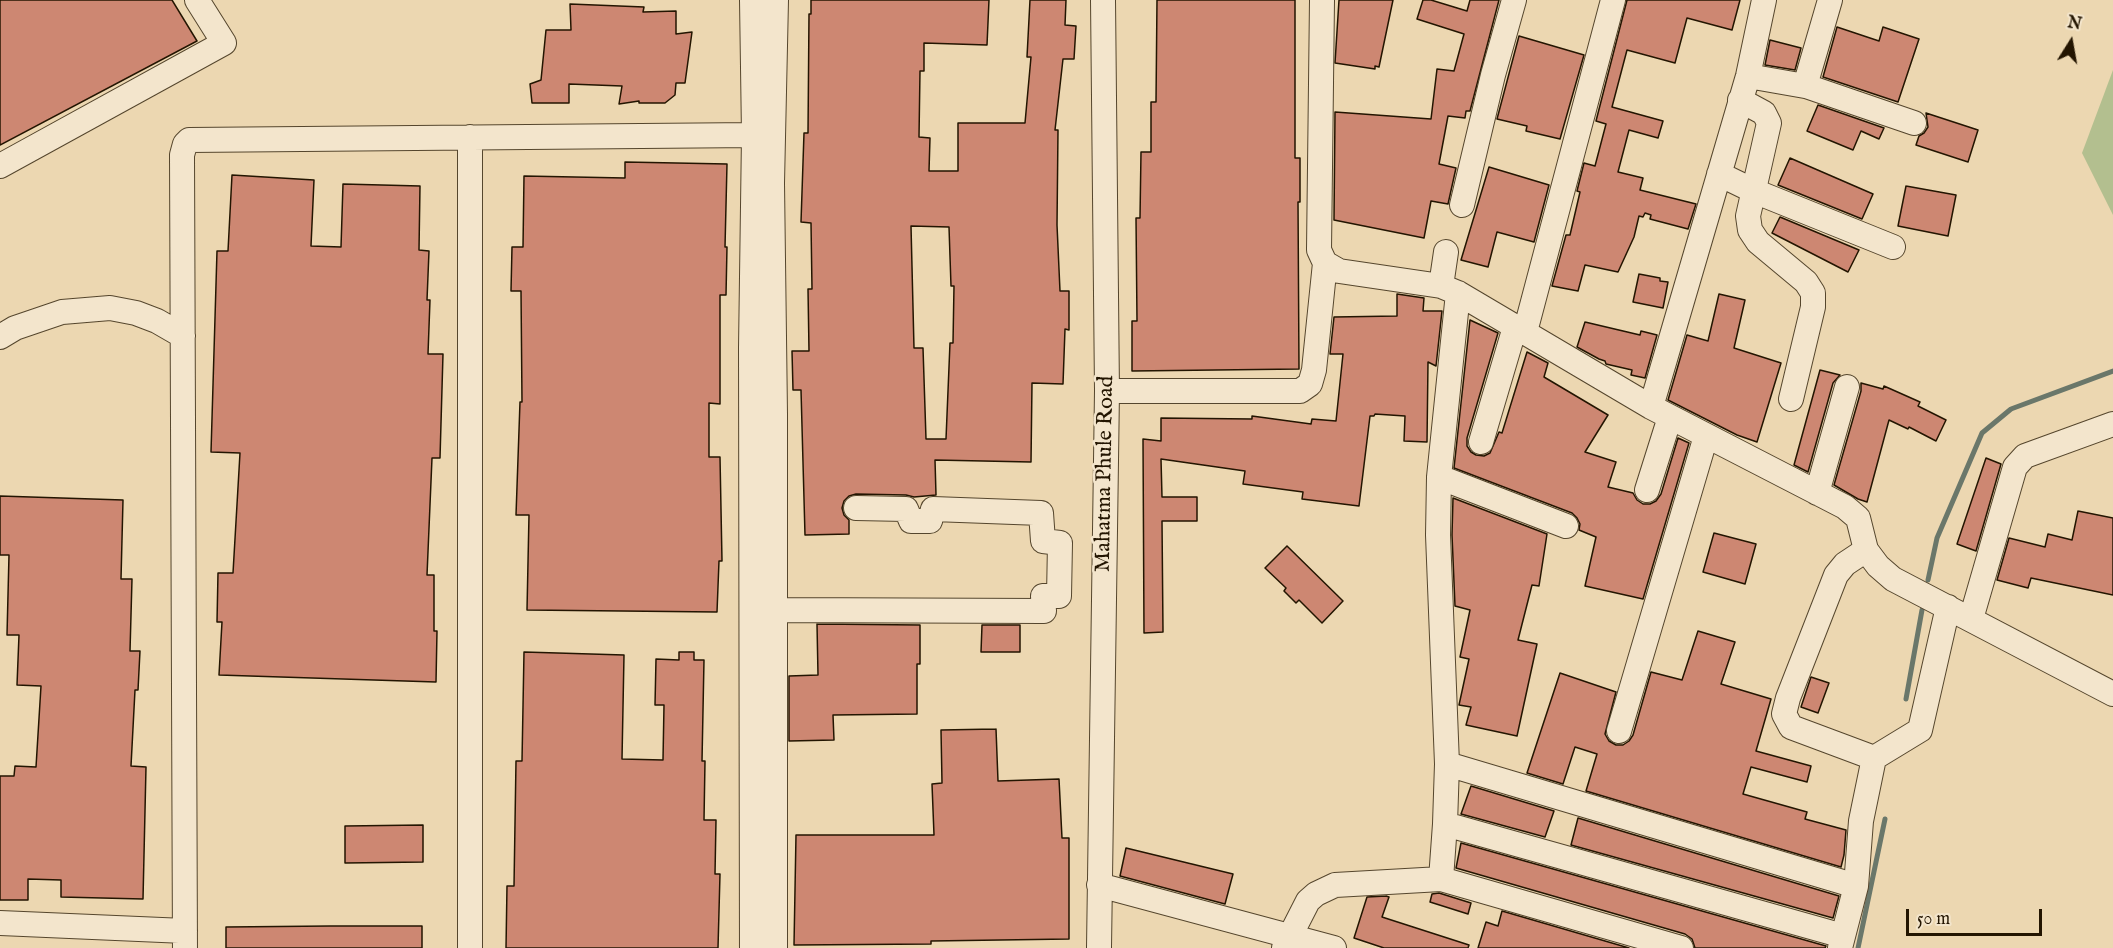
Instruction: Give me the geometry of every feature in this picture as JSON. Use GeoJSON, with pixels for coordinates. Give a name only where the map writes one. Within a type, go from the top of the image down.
{"type":"FeatureCollection","features":[{"type":"Feature","properties":{"kind":"street"},"geometry":{"type":"LineString","coordinates":[[0,166],[224,43],[196,0]]}},
{"type":"Feature","properties":{"kind":"street"},"geometry":{"type":"LineString","coordinates":[[752,0],[754,135],[751,348],[763,818],[774,948]]}},
{"type":"Feature","properties":{"kind":"street"},"geometry":{"type":"LineString","coordinates":[[752,948],[763,818],[775,610],[772,183],[776,0]]}},
{"type":"Feature","properties":{"kind":"street","name":"Mahatma Phule Road"},"geometry":{"type":"LineString","coordinates":[[1099,948],[1098,885],[1107,391],[1102,0]]}},
{"type":"Feature","properties":{"kind":"street"},"geometry":{"type":"LineString","coordinates":[[1107,391],[1300,391],[1310,384],[1314,370],[1325,263],[1319,250],[1322,0]]}},
{"type":"Feature","properties":{"kind":"street"},"geometry":{"type":"LineString","coordinates":[[1462,205],[1492,75],[1514,0]]}},
{"type":"Feature","properties":{"kind":"street"},"geometry":{"type":"LineString","coordinates":[[1481,442],[1520,329],[1613,0]]}},
{"type":"Feature","properties":{"kind":"street"},"geometry":{"type":"LineString","coordinates":[[1647,490],[1660,412],[1719,174],[1748,76],[1764,0]]}},
{"type":"Feature","properties":{"kind":"street"},"geometry":{"type":"LineString","coordinates":[[1803,85],[1805,86],[1830,0]]}},
{"type":"Feature","properties":{"kind":"street"},"geometry":{"type":"LineString","coordinates":[[1748,76],[1803,85],[1914,123]]}},
{"type":"Feature","properties":{"kind":"street"},"geometry":{"type":"LineString","coordinates":[[1740,100],[1764,113],[1769,123],[1748,216],[1750,230],[1758,242],[1806,282],[1812,293],[1813,307],[1791,399]]}},
{"type":"Feature","properties":{"kind":"street"},"geometry":{"type":"LineString","coordinates":[[0,923],[185,939],[182,155],[183,147],[189,140],[754,135]]}},
{"type":"Feature","properties":{"kind":"street"},"geometry":{"type":"LineString","coordinates":[[470,137],[470,948]]}},
{"type":"Feature","properties":{"kind":"street"},"geometry":{"type":"LineString","coordinates":[[1719,174],[1754,191],[1893,248]]}},
{"type":"Feature","properties":{"kind":"street"},"geometry":{"type":"LineString","coordinates":[[1441,879],[1446,824],[1447,764],[1438,535],[1449,289],[1446,252]]}},
{"type":"Feature","properties":{"kind":"street"},"geometry":{"type":"LineString","coordinates":[[1325,263],[1339,271],[1449,289],[1660,412],[1845,507],[1858,518],[1866,550],[1878,566],[1893,579],[2113,694]]}},
{"type":"Feature","properties":{"kind":"street"},"geometry":{"type":"LineString","coordinates":[[0,338],[22,325],[62,312],[111,308],[136,313],[157,321],[183,336]]}},
{"type":"Feature","properties":{"kind":"street"},"geometry":{"type":"LineString","coordinates":[[1817,493],[1847,387]]}},
{"type":"Feature","properties":{"kind":"street"},"geometry":{"type":"LineString","coordinates":[[1971,619],[2015,467],[2025,456],[2113,424]]}},
{"type":"Feature","properties":{"kind":"street"},"geometry":{"type":"LineString","coordinates":[[1619,731],[1706,436]]}},
{"type":"Feature","properties":{"kind":"street"},"geometry":{"type":"LineString","coordinates":[[1439,477],[1566,526]]}},
{"type":"Feature","properties":{"kind":"street"},"geometry":{"type":"LineString","coordinates":[[775,610],[1044,611],[1043,596],[1059,596],[1060,543],[1043,541],[1041,513],[933,509],[930,521],[911,521],[906,509],[856,508]]}},
{"type":"Feature","properties":{"kind":"street"},"geometry":{"type":"LineString","coordinates":[[1866,550],[1845,564],[1836,575],[1788,698],[1784,714],[1791,727],[1874,758]]}},
{"type":"Feature","properties":{"kind":"street"},"geometry":{"type":"LineString","coordinates":[[1446,824],[1842,942],[1856,886],[1861,821],[1874,758],[1920,730],[1948,607]]}},
{"type":"Feature","properties":{"kind":"street"},"geometry":{"type":"LineString","coordinates":[[1447,764],[1856,886]]}},
{"type":"Feature","properties":{"kind":"street"},"geometry":{"type":"LineString","coordinates":[[1286,941],[1308,901],[1316,894],[1335,885],[1441,879],[1681,948]]}},
{"type":"Feature","properties":{"kind":"street"},"geometry":{"type":"LineString","coordinates":[[1098,885],[1286,941],[1334,948]]}},
{"type":"Feature","properties":{"kind":"green space"},"geometry":{"type":"Polygon","coordinates":[[[2113,70],[2113,215],[2082,153],[2113,70]]]}},
{"type":"Feature","properties":{"kind":"building"},"geometry":{"type":"Polygon","coordinates":[[[0,0],[172,0],[197,41],[0,145],[0,0]]]}},
{"type":"Feature","properties":{"kind":"building"},"geometry":{"type":"Polygon","coordinates":[[[811,0],[989,0],[987,45],[924,43],[924,71],[920,71],[919,137],[930,138],[929,171],[958,171],[958,123],[1025,123],[1031,57],[1027,57],[1030,0],[1066,0],[1065,25],[1076,26],[1074,59],[1063,59],[1055,130],[1058,130],[1057,225],[1060,291],[1069,291],[1069,330],[1065,329],[1063,384],[1032,383],[1031,462],[935,460],[936,495],[914,497],[856,494],[849,496],[842,508],[849,520],[849,534],[805,535],[801,390],[793,390],[792,351],[809,351],[808,289],[812,289],[811,223],[801,222],[804,133],[808,133],[809,14],[811,14],[811,0]],[[911,226],[914,348],[923,348],[926,439],[946,439],[950,343],[953,343],[954,286],[951,286],[949,227],[911,226]]]}},
{"type":"Feature","properties":{"kind":"building"},"geometry":{"type":"Polygon","coordinates":[[[1157,0],[1295,0],[1295,158],[1300,158],[1299,369],[1132,371],[1132,321],[1137,321],[1136,218],[1140,218],[1141,152],[1151,152],[1151,102],[1156,102],[1157,0]]]}},
{"type":"Feature","properties":{"kind":"building"},"geometry":{"type":"Polygon","coordinates":[[[1339,0],[1393,0],[1379,67],[1375,66],[1375,69],[1335,63],[1339,0]]]}},
{"type":"Feature","properties":{"kind":"building"},"geometry":{"type":"Polygon","coordinates":[[[1423,0],[1431,0],[1467,11],[1470,0],[1499,0],[1470,111],[1466,111],[1465,118],[1448,116],[1439,164],[1456,168],[1448,204],[1431,201],[1424,238],[1334,220],[1335,112],[1431,119],[1437,69],[1454,71],[1464,34],[1417,19],[1423,0]]]}},
{"type":"Feature","properties":{"kind":"building"},"geometry":{"type":"Polygon","coordinates":[[[1627,0],[1740,0],[1732,30],[1687,18],[1675,63],[1627,50],[1612,107],[1663,121],[1658,138],[1629,130],[1618,172],[1643,178],[1640,190],[1696,204],[1688,229],[1650,219],[1651,215],[1645,213],[1643,217],[1639,216],[1634,237],[1618,272],[1585,265],[1578,291],[1552,286],[1566,235],[1570,235],[1584,163],[1595,166],[1606,124],[1596,121],[1627,0]]]}},
{"type":"Feature","properties":{"kind":"building"},"geometry":{"type":"Polygon","coordinates":[[[570,4],[644,7],[643,12],[676,11],[676,34],[692,32],[685,83],[676,83],[675,95],[665,103],[639,103],[639,101],[619,104],[622,86],[569,84],[569,103],[532,103],[530,84],[541,80],[546,30],[571,30],[570,4]]]}},
{"type":"Feature","properties":{"kind":"building"},"geometry":{"type":"Polygon","coordinates":[[[1837,27],[1879,41],[1883,27],[1919,39],[1898,102],[1823,77],[1837,27]]]}},
{"type":"Feature","properties":{"kind":"building"},"geometry":{"type":"Polygon","coordinates":[[[1519,36],[1584,55],[1560,139],[1526,131],[1527,126],[1497,119],[1519,36]]]}},
{"type":"Feature","properties":{"kind":"building"},"geometry":{"type":"Polygon","coordinates":[[[1770,40],[1801,48],[1795,70],[1765,65],[1770,40]]]}},
{"type":"Feature","properties":{"kind":"building"},"geometry":{"type":"Polygon","coordinates":[[[1818,105],[1884,128],[1879,139],[1861,131],[1853,150],[1807,131],[1818,105]]]}},
{"type":"Feature","properties":{"kind":"building"},"geometry":{"type":"Polygon","coordinates":[[[1926,113],[1978,130],[1968,162],[1916,145],[1919,136],[1928,127],[1926,113]]]}},
{"type":"Feature","properties":{"kind":"building"},"geometry":{"type":"Polygon","coordinates":[[[1790,158],[1873,194],[1862,219],[1778,185],[1790,158]]]}},
{"type":"Feature","properties":{"kind":"building"},"geometry":{"type":"Polygon","coordinates":[[[625,162],[727,164],[726,295],[720,295],[720,404],[709,403],[709,457],[720,457],[722,561],[719,561],[717,612],[527,610],[529,515],[516,515],[520,402],[522,402],[521,291],[511,291],[512,247],[523,247],[524,176],[625,178],[625,162]]]}},
{"type":"Feature","properties":{"kind":"building"},"geometry":{"type":"Polygon","coordinates":[[[1489,167],[1549,185],[1534,242],[1497,232],[1488,267],[1461,260],[1489,167]]]}},
{"type":"Feature","properties":{"kind":"building"},"geometry":{"type":"Polygon","coordinates":[[[232,175],[314,180],[311,246],[341,247],[343,184],[420,186],[419,250],[429,251],[428,354],[443,354],[440,458],[432,458],[427,575],[434,575],[434,631],[437,631],[436,682],[219,675],[222,622],[217,622],[218,573],[233,573],[240,453],[211,452],[217,251],[228,251],[232,175]]]}},
{"type":"Feature","properties":{"kind":"building"},"geometry":{"type":"Polygon","coordinates":[[[1906,186],[1956,195],[1948,236],[1898,226],[1906,186]]]}},
{"type":"Feature","properties":{"kind":"building"},"geometry":{"type":"Polygon","coordinates":[[[1780,217],[1859,250],[1848,272],[1772,233],[1780,217]]]}},
{"type":"Feature","properties":{"kind":"building"},"geometry":{"type":"Polygon","coordinates":[[[1639,274],[1668,282],[1663,308],[1633,302],[1639,274]]]}},
{"type":"Feature","properties":{"kind":"building"},"geometry":{"type":"Polygon","coordinates":[[[1397,294],[1424,298],[1423,311],[1442,311],[1436,366],[1428,362],[1427,442],[1404,441],[1405,416],[1375,414],[1370,416],[1359,506],[1302,499],[1303,492],[1243,484],[1245,471],[1161,459],[1162,497],[1197,497],[1197,521],[1162,521],[1163,632],[1144,633],[1143,439],[1161,441],[1161,418],[1252,419],[1252,416],[1311,424],[1312,419],[1336,421],[1343,354],[1330,354],[1334,317],[1397,316],[1397,294]]]}},
{"type":"Feature","properties":{"kind":"building"},"geometry":{"type":"Polygon","coordinates":[[[1719,294],[1745,300],[1734,348],[1781,363],[1757,442],[1737,435],[1668,400],[1687,335],[1708,341],[1719,294]]]}},
{"type":"Feature","properties":{"kind":"building"},"geometry":{"type":"Polygon","coordinates":[[[1470,320],[1498,333],[1467,438],[1467,446],[1476,455],[1484,456],[1490,453],[1499,432],[1502,433],[1527,352],[1548,363],[1544,377],[1608,415],[1585,452],[1616,462],[1608,487],[1633,493],[1643,504],[1656,501],[1661,494],[1678,438],[1689,443],[1643,599],[1585,586],[1596,537],[1579,530],[1580,524],[1572,513],[1454,468],[1470,320]]]}},
{"type":"Feature","properties":{"kind":"building"},"geometry":{"type":"Polygon","coordinates":[[[1585,322],[1640,335],[1641,331],[1657,335],[1645,378],[1631,375],[1632,370],[1606,364],[1605,361],[1577,347],[1585,322]]]}},
{"type":"Feature","properties":{"kind":"building"},"geometry":{"type":"Polygon","coordinates":[[[1820,370],[1840,375],[1833,383],[1808,472],[1794,465],[1820,370]]]}},
{"type":"Feature","properties":{"kind":"building"},"geometry":{"type":"Polygon","coordinates":[[[1861,383],[1883,389],[1884,386],[1920,402],[1918,406],[1946,420],[1936,441],[1889,420],[1867,502],[1834,485],[1861,391],[1861,383]]]}},
{"type":"Feature","properties":{"kind":"building"},"geometry":{"type":"Polygon","coordinates":[[[1986,458],[2001,464],[1976,551],[1957,544],[1986,458]]]}},
{"type":"Feature","properties":{"kind":"building"},"geometry":{"type":"Polygon","coordinates":[[[0,496],[123,500],[121,579],[132,579],[130,651],[140,651],[138,690],[135,690],[131,766],[146,767],[143,899],[61,897],[61,880],[28,879],[28,900],[0,900],[0,776],[14,776],[15,766],[36,767],[41,686],[17,685],[19,635],[7,635],[9,555],[0,555],[0,496]]]}},
{"type":"Feature","properties":{"kind":"building"},"geometry":{"type":"Polygon","coordinates":[[[1453,498],[1547,534],[1539,586],[1532,585],[1518,640],[1537,644],[1517,736],[1466,725],[1471,707],[1459,705],[1469,659],[1460,657],[1470,610],[1455,606],[1453,498]]]}},
{"type":"Feature","properties":{"kind":"building"},"geometry":{"type":"Polygon","coordinates":[[[2078,511],[2113,518],[2113,595],[2031,578],[2028,588],[1997,580],[2009,538],[2045,547],[2048,534],[2072,540],[2078,511]]]}},
{"type":"Feature","properties":{"kind":"building"},"geometry":{"type":"Polygon","coordinates":[[[1714,533],[1756,544],[1745,584],[1703,572],[1714,533]]]}},
{"type":"Feature","properties":{"kind":"building"},"geometry":{"type":"Polygon","coordinates":[[[1287,546],[1343,601],[1322,623],[1299,600],[1296,603],[1284,591],[1286,588],[1265,568],[1287,546]]]}},
{"type":"Feature","properties":{"kind":"building"},"geometry":{"type":"Polygon","coordinates":[[[817,624],[920,625],[917,714],[833,715],[834,740],[789,741],[789,676],[818,675],[817,624]]]}},
{"type":"Feature","properties":{"kind":"building"},"geometry":{"type":"Polygon","coordinates":[[[982,625],[1020,625],[1020,652],[981,652],[982,625]]]}},
{"type":"Feature","properties":{"kind":"building"},"geometry":{"type":"Polygon","coordinates":[[[1698,631],[1735,642],[1721,684],[1771,699],[1756,751],[1811,766],[1807,782],[1751,767],[1743,794],[1807,812],[1805,819],[1846,830],[1841,867],[1586,791],[1597,754],[1575,747],[1563,784],[1527,773],[1560,673],[1616,692],[1605,734],[1609,741],[1616,745],[1623,745],[1633,735],[1651,672],[1682,680],[1698,631]]]}},
{"type":"Feature","properties":{"kind":"building"},"geometry":{"type":"Polygon","coordinates":[[[524,652],[624,655],[622,759],[663,760],[664,705],[655,705],[656,659],[679,660],[679,652],[694,652],[694,660],[704,660],[702,761],[705,761],[704,820],[716,820],[715,874],[720,874],[718,948],[506,948],[507,886],[514,886],[516,761],[522,761],[524,652]]]}},
{"type":"Feature","properties":{"kind":"building"},"geometry":{"type":"Polygon","coordinates":[[[1811,677],[1829,683],[1818,713],[1801,707],[1811,677]]]}},
{"type":"Feature","properties":{"kind":"building"},"geometry":{"type":"Polygon","coordinates":[[[996,729],[998,781],[1059,779],[1062,838],[1069,838],[1069,939],[931,941],[931,944],[794,945],[796,835],[934,835],[932,784],[942,783],[941,730],[996,729]]]}},
{"type":"Feature","properties":{"kind":"building"},"geometry":{"type":"Polygon","coordinates":[[[1471,786],[1554,811],[1545,837],[1461,814],[1471,786]]]}},
{"type":"Feature","properties":{"kind":"building"},"geometry":{"type":"Polygon","coordinates":[[[1578,818],[1839,896],[1833,918],[1571,845],[1578,818]]]}},
{"type":"Feature","properties":{"kind":"building"},"geometry":{"type":"Polygon","coordinates":[[[423,825],[423,862],[345,863],[345,826],[423,825]]]}},
{"type":"Feature","properties":{"kind":"building"},"geometry":{"type":"Polygon","coordinates":[[[1461,843],[1826,946],[1825,948],[1695,948],[1692,939],[1685,934],[1456,868],[1461,843]]]}},
{"type":"Feature","properties":{"kind":"building"},"geometry":{"type":"Polygon","coordinates":[[[1126,848],[1233,874],[1225,904],[1120,876],[1126,848]]]}},
{"type":"Feature","properties":{"kind":"building"},"geometry":{"type":"Polygon","coordinates":[[[1439,893],[1471,903],[1468,914],[1430,902],[1432,894],[1439,893]]]}},
{"type":"Feature","properties":{"kind":"building"},"geometry":{"type":"Polygon","coordinates":[[[1367,897],[1389,897],[1382,917],[1469,945],[1468,948],[1384,948],[1354,938],[1367,897]]]}},
{"type":"Feature","properties":{"kind":"building"},"geometry":{"type":"Polygon","coordinates":[[[1502,911],[1629,948],[1478,948],[1486,922],[1498,926],[1502,911]]]}},
{"type":"Feature","properties":{"kind":"building"},"geometry":{"type":"Polygon","coordinates":[[[422,926],[422,948],[226,948],[226,927],[422,926]]]}},
{"type":"Feature","properties":{"kind":"waterway"},"geometry":{"type":"LineString","coordinates":[[1928,580],[1937,538],[1982,433],[2011,409],[2113,371]]}},
{"type":"Feature","properties":{"kind":"waterway"},"geometry":{"type":"LineString","coordinates":[[1906,699],[1922,610]]}},
{"type":"Feature","properties":{"kind":"waterway"},"geometry":{"type":"LineString","coordinates":[[1858,948],[1885,819]]}}]}
